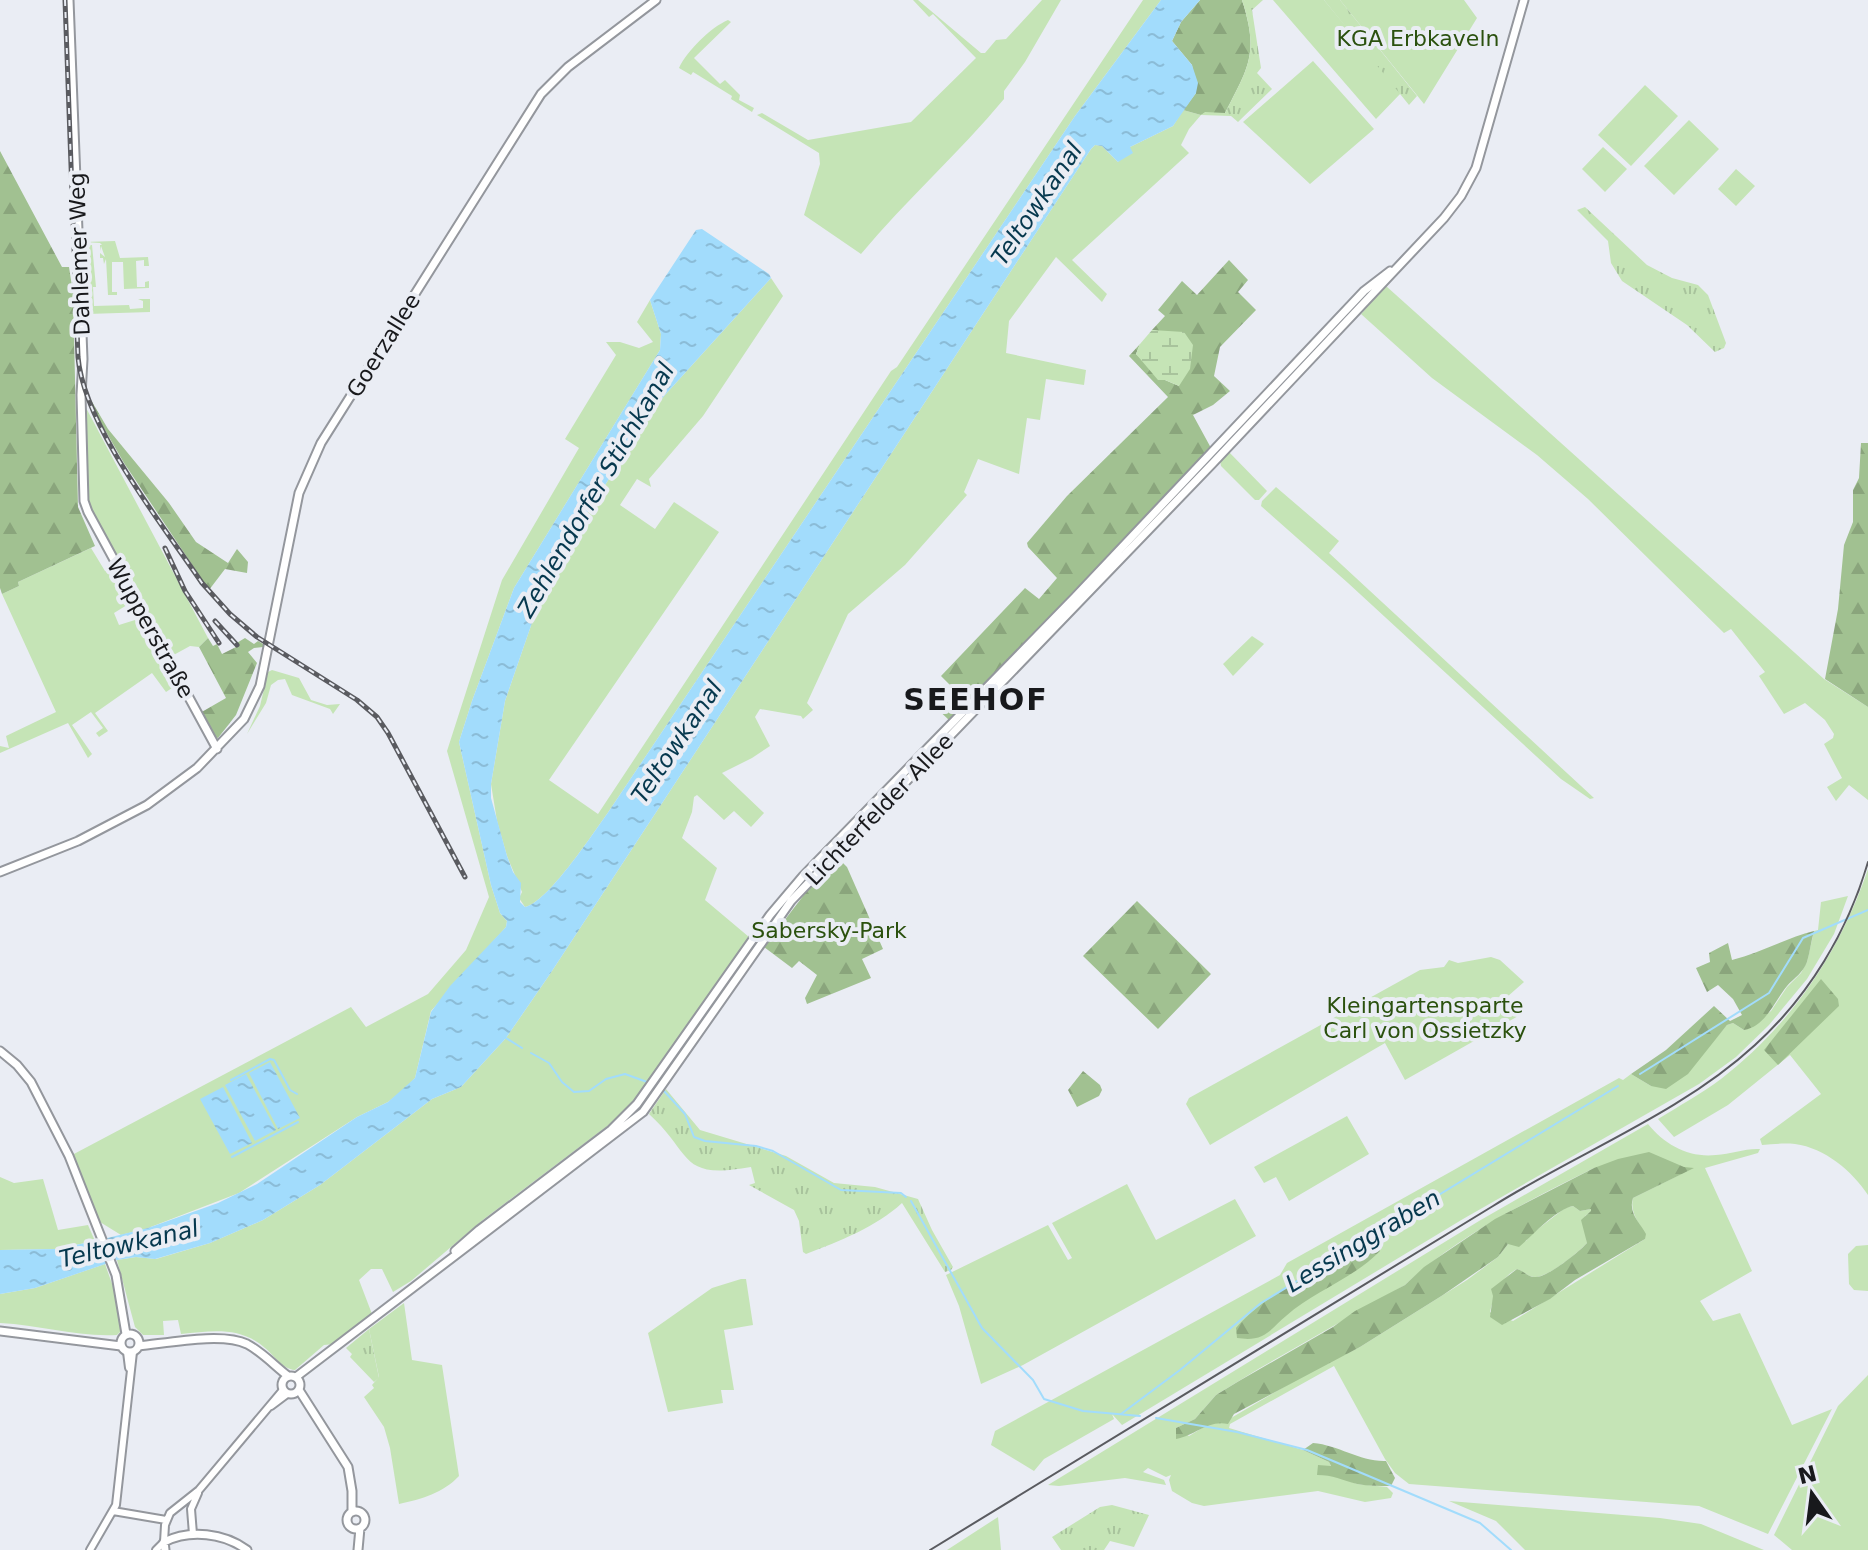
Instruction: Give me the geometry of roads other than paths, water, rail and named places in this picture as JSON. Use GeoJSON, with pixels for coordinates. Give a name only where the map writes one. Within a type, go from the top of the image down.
{"type":"FeatureCollection","features":[{"type":"Feature","properties":{"kind":"main road","name":"Dahlemer Weg"},"geometry":{"type":"LineString","coordinates":[[69,0],[86,507]]}},
{"type":"Feature","properties":{"kind":"main road","name":"Goerzallee"},"geometry":{"type":"LineString","coordinates":[[0,872],[123,820],[174,786],[217,749],[244,719],[257,694],[299,493],[321,443],[541,94],[568,67],[656,0]]}},
{"type":"Feature","properties":{"kind":"main road","name":"Lichterfelder Allee"},"geometry":{"type":"LineString","coordinates":[[291,1385],[440,1267],[479,1230],[628,1115],[659,1077],[770,915],[795,886],[1457,203],[1470,180],[1524,0]]}},
{"type":"Feature","properties":{"kind":"main road","name":"Wupperstraße"},"geometry":{"type":"LineString","coordinates":[[86,507],[217,749]]}},
{"type":"Feature","properties":{"kind":"main road"},"geometry":{"type":"LineString","coordinates":[[0,1051],[31,1082],[69,1156],[112,1264],[130,1343]]}},
{"type":"Feature","properties":{"kind":"main road"},"geometry":{"type":"LineString","coordinates":[[0,1331],[94,1343],[220,1338],[251,1347],[309,1406],[344,1459],[356,1512],[366,1519],[357,1529],[358,1550]]}},
{"type":"Feature","properties":{"kind":"main road"},"geometry":{"type":"LineString","coordinates":[[356,1512],[347,1522],[357,1529]]}},
{"type":"Feature","properties":{"kind":"main road"},"geometry":{"type":"LineString","coordinates":[[165,1546],[177,1536],[193,1534],[229,1540],[247,1550]]}},
{"type":"Feature","properties":{"kind":"street"},"geometry":{"type":"LineString","coordinates":[[90,1550],[113,1511],[131,1378],[130,1343]]}},
{"type":"Feature","properties":{"kind":"street","name":"Lichterfelder Allee"},"geometry":{"type":"LineString","coordinates":[[166,1520],[199,1490],[265,1411],[291,1385]]}},
{"type":"Feature","properties":{"kind":"street"},"geometry":{"type":"LineString","coordinates":[[193,1534],[191,1509],[199,1490]]}},
{"type":"Feature","properties":{"kind":"street"},"geometry":{"type":"LineString","coordinates":[[113,1511],[166,1520],[165,1546],[156,1550]]}},
{"type":"Feature","properties":{"kind":"water"},"geometry":{"type":"Polygon","coordinates":[[[1161,0],[1200,0],[1181,22],[1172,41],[1192,65],[1198,83],[1196,93],[1173,126],[1130,147],[1133,153],[1118,162],[1102,146],[1095,145],[1091,149],[506,1038],[461,1087],[432,1099],[320,1185],[263,1220],[210,1243],[155,1259],[136,1257],[117,1260],[35,1288],[0,1294],[0,1250],[56,1249],[95,1241],[148,1228],[218,1203],[257,1184],[357,1117],[388,1102],[415,1078],[431,1012],[450,986],[506,927],[507,921],[500,913],[491,885],[459,742],[472,701],[514,588],[660,350],[661,334],[650,300],[696,230],[702,229],[771,278],[655,406],[569,542],[535,614],[505,701],[491,784],[491,798],[507,856],[521,883],[520,902],[525,907],[534,903],[557,881],[607,814],[1075,116],[1161,0]]]}},
{"type":"Feature","properties":{"kind":"water"},"geometry":{"type":"Polygon","coordinates":[[[270,1062],[300,1118],[278,1129],[249,1073],[270,1062]]]}},
{"type":"Feature","properties":{"kind":"water"},"geometry":{"type":"Polygon","coordinates":[[[246,1074],[276,1130],[255,1141],[225,1085],[246,1074]]]}},
{"type":"Feature","properties":{"kind":"water"},"geometry":{"type":"Polygon","coordinates":[[[223,1087],[252,1143],[230,1154],[200,1099],[223,1087]]]}},
{"type":"Feature","properties":{"kind":"waterway","name":"Lessinggraben"},"geometry":{"type":"LineString","coordinates":[[1640,1074],[1769,993],[1803,938],[1868,910]]}},
{"type":"Feature","properties":{"kind":"waterway"},"geometry":{"type":"LineString","coordinates":[[506,1038],[522,1048]]}},
{"type":"Feature","properties":{"kind":"waterway"},"geometry":{"type":"LineString","coordinates":[[531,1053],[549,1063],[562,1082],[574,1092],[589,1091],[606,1079],[625,1074],[647,1082]]}},
{"type":"Feature","properties":{"kind":"waterway"},"geometry":{"type":"LineString","coordinates":[[231,1080],[270,1059],[274,1060],[290,1090],[297,1094]]}},
{"type":"Feature","properties":{"kind":"waterway","name":"Lessinggraben"},"geometry":{"type":"LineString","coordinates":[[1121,1414],[1261,1303],[1618,1086]]}},
{"type":"Feature","properties":{"kind":"waterway"},"geometry":{"type":"LineString","coordinates":[[664,1091],[685,1114],[694,1137],[773,1151],[841,1190],[901,1193],[906,1197]]}},
{"type":"Feature","properties":{"kind":"waterway"},"geometry":{"type":"LineString","coordinates":[[232,1157],[298,1122]]}},
{"type":"Feature","properties":{"kind":"waterway"},"geometry":{"type":"LineString","coordinates":[[911,1201],[982,1328],[1033,1380],[1044,1399],[1083,1411],[1140,1416]]}},
{"type":"Feature","properties":{"kind":"waterway"},"geometry":{"type":"LineString","coordinates":[[1156,1418],[1237,1432],[1307,1450],[1480,1523],[1511,1550]]}},
{"type":"Feature","properties":{"kind":"tram line"},"geometry":{"type":"LineString","coordinates":[[930,1550],[1526,1186],[1662,1112],[1726,1070],[1775,1026],[1809,984],[1850,913],[1868,862]]}},
{"type":"Feature","properties":{"kind":"railway"},"geometry":{"type":"LineString","coordinates":[[65,0],[78,357],[83,384],[94,414],[147,504],[202,583],[230,614],[257,637],[357,700],[377,717],[465,877]]}},
{"type":"Feature","properties":{"kind":"railway"},"geometry":{"type":"LineString","coordinates":[[165,548],[185,591],[219,643]]}},
{"type":"Feature","properties":{"kind":"railway"},"geometry":{"type":"LineString","coordinates":[[215,621],[237,645]]}},
{"type":"Feature","properties":{"kind":"district","name":"SEEHOF"},"geometry":{"type":"Point","coordinates":[976,700]}},
{"type":"Feature","properties":{"kind":"park label","name":"KGA Erbkaveln"},"geometry":{"type":"Point","coordinates":[1418,38]}},
{"type":"Feature","properties":{"kind":"park label","name":"Sabersky-Park"},"geometry":{"type":"Point","coordinates":[829,930]}},
{"type":"Feature","properties":{"kind":"park label","name":"Kleingartensparte Carl von Ossietzky"},"geometry":{"type":"Point","coordinates":[1425,1018]}},
{"type":"Feature","properties":{"kind":"water label","name":"Teltowkanal"},"geometry":{"type":"Point","coordinates":[1037,204]}},
{"type":"Feature","properties":{"kind":"water label","name":"Zehlendorfer Stichkanal"},"geometry":{"type":"Point","coordinates":[596,490]}},
{"type":"Feature","properties":{"kind":"water label","name":"Teltowkanal"},"geometry":{"type":"Point","coordinates":[677,742]}},
{"type":"Feature","properties":{"kind":"water label","name":"Teltowkanal"},"geometry":{"type":"Point","coordinates":[129,1244]}}]}
